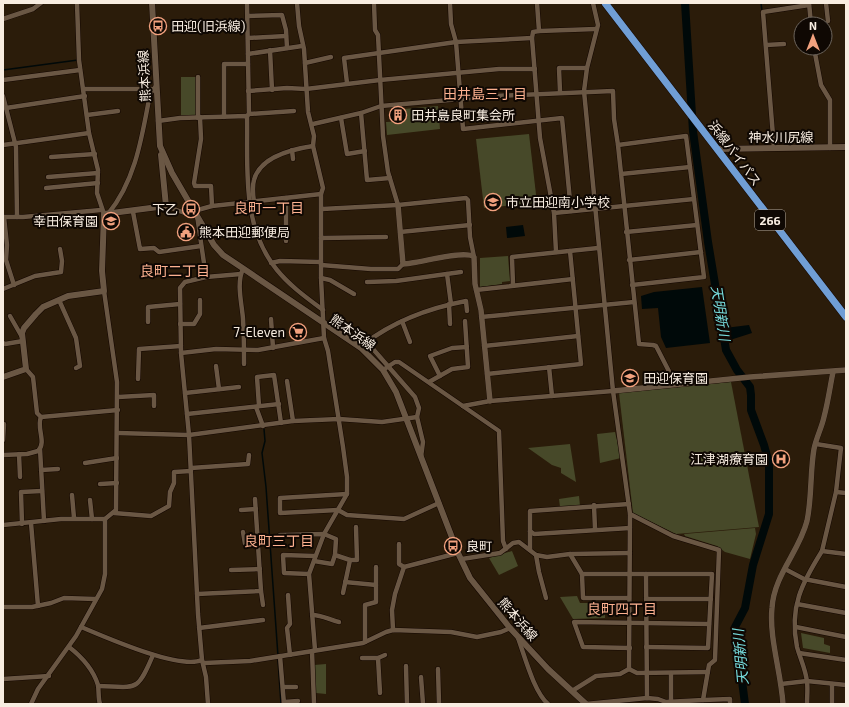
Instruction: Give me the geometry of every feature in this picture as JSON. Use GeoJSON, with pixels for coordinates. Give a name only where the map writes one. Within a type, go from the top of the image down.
{"type":"FeatureCollection","features":[{"type":"Feature","properties":{"kind":"highway","name":"浜線バイパス"},"geometry":{"type":"LineString","coordinates":[[605,3],[846,317]]}},
{"type":"Feature","properties":{"kind":"main road","name":"熊本浜線"},"geometry":{"type":"LineString","coordinates":[[152,3],[154,87],[162,151],[172,173],[214,245],[242,272],[351,342],[372,358],[383,370],[396,392],[438,503],[458,553],[470,578],[518,637],[586,704]]}},
{"type":"Feature","properties":{"kind":"main road","name":"神水川尻線"},"geometry":{"type":"LineString","coordinates":[[717,149],[846,147]]}},
{"type":"Feature","properties":{"kind":"main road"},"geometry":{"type":"LineString","coordinates":[[3,377],[26,369],[22,340],[24,328],[43,307],[68,296],[104,291],[102,271],[104,213],[133,212],[166,206],[161,163],[162,151]]}},
{"type":"Feature","properties":{"kind":"street"},"geometry":{"type":"LineString","coordinates":[[3,19],[32,9],[41,3]]}},
{"type":"Feature","properties":{"kind":"street"},"geometry":{"type":"LineString","coordinates":[[77,3],[80,70],[98,173],[97,193],[104,213]]}},
{"type":"Feature","properties":{"kind":"street"},"geometry":{"type":"LineString","coordinates":[[247,3],[248,203],[261,244],[272,263],[300,293],[323,310]]}},
{"type":"Feature","properties":{"kind":"street"},"geometry":{"type":"LineString","coordinates":[[297,3],[305,63],[308,112],[313,124],[313,146],[323,188],[321,194],[321,278],[324,338],[339,419],[347,477],[347,494],[324,534],[309,574],[312,615],[314,704]]}},
{"type":"Feature","properties":{"kind":"street"},"geometry":{"type":"LineString","coordinates":[[374,3],[375,30],[378,36],[383,136],[390,178],[398,205],[403,264]]}},
{"type":"Feature","properties":{"kind":"street"},"geometry":{"type":"LineString","coordinates":[[450,3],[451,24],[456,42],[463,129],[539,119],[562,118],[571,211]]}},
{"type":"Feature","properties":{"kind":"street"},"geometry":{"type":"LineString","coordinates":[[538,3],[539,31]]}},
{"type":"Feature","properties":{"kind":"street"},"geometry":{"type":"LineString","coordinates":[[593,3],[598,25],[587,68],[584,91],[613,391],[630,514],[629,669]]}},
{"type":"Feature","properties":{"kind":"street"},"geometry":{"type":"LineString","coordinates":[[826,3],[827,16]]}},
{"type":"Feature","properties":{"kind":"street"},"geometry":{"type":"LineString","coordinates":[[774,148],[763,12],[809,4],[810,16]]}},
{"type":"Feature","properties":{"kind":"street"},"geometry":{"type":"LineString","coordinates":[[248,16],[282,15],[287,48]]}},
{"type":"Feature","properties":{"kind":"street"},"geometry":{"type":"LineString","coordinates":[[556,252],[554,213],[540,138],[532,38],[533,32],[596,29]]}},
{"type":"Feature","properties":{"kind":"street"},"geometry":{"type":"LineString","coordinates":[[248,38],[286,36]]}},
{"type":"Feature","properties":{"kind":"street"},"geometry":{"type":"LineString","coordinates":[[347,84],[344,58],[456,42],[532,38]]}},
{"type":"Feature","properties":{"kind":"street"},"geometry":{"type":"LineString","coordinates":[[766,45],[784,44]]}},
{"type":"Feature","properties":{"kind":"street"},"geometry":{"type":"LineString","coordinates":[[248,54],[302,46]]}},
{"type":"Feature","properties":{"kind":"street"},"geometry":{"type":"LineString","coordinates":[[270,50],[272,90]]}},
{"type":"Feature","properties":{"kind":"street"},"geometry":{"type":"LineString","coordinates":[[816,56],[821,85],[830,100],[830,148]]}},
{"type":"Feature","properties":{"kind":"street"},"geometry":{"type":"LineString","coordinates":[[305,63],[331,57]]}},
{"type":"Feature","properties":{"kind":"street"},"geometry":{"type":"LineString","coordinates":[[224,116],[224,64],[248,64]]}},
{"type":"Feature","properties":{"kind":"street"},"geometry":{"type":"LineString","coordinates":[[560,92],[559,68],[587,68]]}},
{"type":"Feature","properties":{"kind":"street"},"geometry":{"type":"LineString","coordinates":[[248,91],[287,88],[306,89],[458,72],[499,69],[535,69]]}},
{"type":"Feature","properties":{"kind":"street"},"geometry":{"type":"LineString","coordinates":[[3,80],[80,70]]}},
{"type":"Feature","properties":{"kind":"street"},"geometry":{"type":"LineString","coordinates":[[198,77],[201,139],[194,183],[195,186],[211,186],[212,206]]}},
{"type":"Feature","properties":{"kind":"street"},"geometry":{"type":"LineString","coordinates":[[14,285],[4,260],[8,245],[3,217],[104,213],[126,189],[137,158],[154,87],[84,89]]}},
{"type":"Feature","properties":{"kind":"street"},"geometry":{"type":"LineString","coordinates":[[313,124],[361,113],[381,106],[537,93],[613,91],[614,120],[618,145],[639,344],[656,346],[676,385]]}},
{"type":"Feature","properties":{"kind":"street"},"geometry":{"type":"LineString","coordinates":[[6,108],[85,96]]}},
{"type":"Feature","properties":{"kind":"street"},"geometry":{"type":"LineString","coordinates":[[3,100],[6,108],[6,118],[16,144],[18,165],[16,176],[18,217]]}},
{"type":"Feature","properties":{"kind":"street"},"geometry":{"type":"LineString","coordinates":[[87,115],[118,111]]}},
{"type":"Feature","properties":{"kind":"street"},"geometry":{"type":"LineString","coordinates":[[158,121],[294,111]]}},
{"type":"Feature","properties":{"kind":"street"},"geometry":{"type":"LineString","coordinates":[[361,113],[367,180],[390,178]]}},
{"type":"Feature","properties":{"kind":"street"},"geometry":{"type":"LineString","coordinates":[[341,118],[347,154],[365,151]]}},
{"type":"Feature","properties":{"kind":"street"},"geometry":{"type":"LineString","coordinates":[[3,145],[90,133]]}},
{"type":"Feature","properties":{"kind":"street"},"geometry":{"type":"LineString","coordinates":[[618,145],[686,136],[704,277],[632,285]]}},
{"type":"Feature","properties":{"kind":"street"},"geometry":{"type":"LineString","coordinates":[[254,202],[253,183],[257,173],[270,161],[292,150],[313,146]]}},
{"type":"Feature","properties":{"kind":"street"},"geometry":{"type":"LineString","coordinates":[[292,150],[293,159]]}},
{"type":"Feature","properties":{"kind":"street"},"geometry":{"type":"LineString","coordinates":[[51,157],[95,154]]}},
{"type":"Feature","properties":{"kind":"street"},"geometry":{"type":"LineString","coordinates":[[621,174],[690,167]]}},
{"type":"Feature","properties":{"kind":"street"},"geometry":{"type":"LineString","coordinates":[[48,178],[98,173]]}},
{"type":"Feature","properties":{"kind":"street"},"geometry":{"type":"LineString","coordinates":[[46,188],[98,184]]}},
{"type":"Feature","properties":{"kind":"street"},"geometry":{"type":"LineString","coordinates":[[166,206],[190,215],[212,206],[321,194]]}},
{"type":"Feature","properties":{"kind":"street"},"geometry":{"type":"LineString","coordinates":[[286,198],[286,241]]}},
{"type":"Feature","properties":{"kind":"street"},"geometry":{"type":"LineString","coordinates":[[322,209],[398,205],[466,198],[468,200],[470,237],[474,258],[476,290],[481,317],[490,401]]}},
{"type":"Feature","properties":{"kind":"street"},"geometry":{"type":"LineString","coordinates":[[554,213],[694,199]]}},
{"type":"Feature","properties":{"kind":"street"},"geometry":{"type":"LineString","coordinates":[[133,212],[140,249],[143,250],[154,248],[159,252],[201,246]]}},
{"type":"Feature","properties":{"kind":"street"},"geometry":{"type":"LineString","coordinates":[[196,213],[206,277]]}},
{"type":"Feature","properties":{"kind":"street"},"geometry":{"type":"LineString","coordinates":[[400,232],[470,225]]}},
{"type":"Feature","properties":{"kind":"street"},"geometry":{"type":"LineString","coordinates":[[626,232],[697,225]]}},
{"type":"Feature","properties":{"kind":"street"},"geometry":{"type":"LineString","coordinates":[[321,238],[386,237]]}},
{"type":"Feature","properties":{"kind":"street"},"geometry":{"type":"LineString","coordinates":[[513,285],[512,258],[570,250],[598,248]]}},
{"type":"Feature","properties":{"kind":"street"},"geometry":{"type":"LineString","coordinates":[[3,289],[35,276],[60,272],[62,261],[60,249]]}},
{"type":"Feature","properties":{"kind":"street"},"geometry":{"type":"LineString","coordinates":[[487,374],[581,364],[570,250]]}},
{"type":"Feature","properties":{"kind":"street"},"geometry":{"type":"LineString","coordinates":[[629,260],[701,252]]}},
{"type":"Feature","properties":{"kind":"street"},"geometry":{"type":"LineString","coordinates":[[272,263],[280,261],[371,269],[398,269],[403,264],[448,256],[470,255],[474,258]]}},
{"type":"Feature","properties":{"kind":"street"},"geometry":{"type":"LineString","coordinates":[[208,704],[197,594],[189,435],[181,353],[181,284],[190,280],[242,272],[244,364]]}},
{"type":"Feature","properties":{"kind":"street"},"geometry":{"type":"LineString","coordinates":[[367,282],[396,281],[461,272]]}},
{"type":"Feature","properties":{"kind":"street"},"geometry":{"type":"LineString","coordinates":[[447,274],[450,324]]}},
{"type":"Feature","properties":{"kind":"street"},"geometry":{"type":"LineString","coordinates":[[321,278],[330,280],[354,294]]}},
{"type":"Feature","properties":{"kind":"street"},"geometry":{"type":"LineString","coordinates":[[476,290],[573,279]]}},
{"type":"Feature","properties":{"kind":"street"},"geometry":{"type":"LineString","coordinates":[[3,525],[74,518],[106,519],[116,510],[118,397],[104,291]]}},
{"type":"Feature","properties":{"kind":"street"},"geometry":{"type":"LineString","coordinates":[[59,300],[76,338],[80,366],[76,368]]}},
{"type":"Feature","properties":{"kind":"street"},"geometry":{"type":"LineString","coordinates":[[180,324],[194,324],[200,314],[200,300]]}},
{"type":"Feature","properties":{"kind":"street"},"geometry":{"type":"LineString","coordinates":[[364,344],[381,332],[402,321],[440,306],[466,301],[467,311]]}},
{"type":"Feature","properties":{"kind":"street"},"geometry":{"type":"LineString","coordinates":[[481,317],[634,302]]}},
{"type":"Feature","properties":{"kind":"street"},"geometry":{"type":"LineString","coordinates":[[148,322],[148,307],[180,304]]}},
{"type":"Feature","properties":{"kind":"street"},"geometry":{"type":"LineString","coordinates":[[3,342],[5,344],[22,340],[10,316]]}},
{"type":"Feature","properties":{"kind":"street"},"geometry":{"type":"LineString","coordinates":[[271,319],[273,348]]}},
{"type":"Feature","properties":{"kind":"street"},"geometry":{"type":"LineString","coordinates":[[402,321],[410,342]]}},
{"type":"Feature","properties":{"kind":"street"},"geometry":{"type":"LineString","coordinates":[[429,382],[452,369],[468,368],[466,321]]}},
{"type":"Feature","properties":{"kind":"street"},"geometry":{"type":"LineString","coordinates":[[484,346],[578,336]]}},
{"type":"Feature","properties":{"kind":"street"},"geometry":{"type":"LineString","coordinates":[[181,353],[216,349],[244,350],[273,348],[324,338]]}},
{"type":"Feature","properties":{"kind":"street"},"geometry":{"type":"LineString","coordinates":[[351,342],[364,344],[373,349],[415,397],[419,408],[417,417],[423,442],[421,458]]}},
{"type":"Feature","properties":{"kind":"street"},"geometry":{"type":"LineString","coordinates":[[138,379],[139,349],[181,346]]}},
{"type":"Feature","properties":{"kind":"street"},"geometry":{"type":"LineString","coordinates":[[440,376],[430,356],[452,348],[467,347]]}},
{"type":"Feature","properties":{"kind":"street"},"geometry":{"type":"LineString","coordinates":[[383,370],[395,362],[399,362],[499,431],[503,542],[506,549]]}},
{"type":"Feature","properties":{"kind":"street"},"geometry":{"type":"LineString","coordinates":[[216,366],[219,389]]}},
{"type":"Feature","properties":{"kind":"street"},"geometry":{"type":"LineString","coordinates":[[549,367],[552,396]]}},
{"type":"Feature","properties":{"kind":"street"},"geometry":{"type":"LineString","coordinates":[[26,369],[33,377],[37,413],[41,417]]}},
{"type":"Feature","properties":{"kind":"street"},"geometry":{"type":"LineString","coordinates":[[463,406],[490,401],[613,391],[750,377],[846,370]]}},
{"type":"Feature","properties":{"kind":"street"},"geometry":{"type":"LineString","coordinates":[[783,704],[771,626],[772,606],[777,585],[789,559],[800,542],[807,520],[816,444],[824,418],[833,372]]}},
{"type":"Feature","properties":{"kind":"street"},"geometry":{"type":"LineString","coordinates":[[263,426],[258,407],[257,377],[274,375],[281,423]]}},
{"type":"Feature","properties":{"kind":"street"},"geometry":{"type":"LineString","coordinates":[[287,381],[293,421]]}},
{"type":"Feature","properties":{"kind":"street"},"geometry":{"type":"LineString","coordinates":[[185,393],[239,387]]}},
{"type":"Feature","properties":{"kind":"street"},"geometry":{"type":"LineString","coordinates":[[118,397],[154,395],[154,406]]}},
{"type":"Feature","properties":{"kind":"street"},"geometry":{"type":"LineString","coordinates":[[187,414],[279,404]]}},
{"type":"Feature","properties":{"kind":"street"},"geometry":{"type":"LineString","coordinates":[[41,417],[118,410]]}},
{"type":"Feature","properties":{"kind":"street"},"geometry":{"type":"LineString","coordinates":[[41,417],[39,421],[42,444],[40,449],[44,521]]}},
{"type":"Feature","properties":{"kind":"street"},"geometry":{"type":"LineString","coordinates":[[118,433],[189,435],[293,421],[339,419],[370,422],[406,420],[417,417]]}},
{"type":"Feature","properties":{"kind":"street"},"geometry":{"type":"LineString","coordinates":[[3,440],[4,424]]}},
{"type":"Feature","properties":{"kind":"street"},"geometry":{"type":"LineString","coordinates":[[807,704],[807,681],[799,653],[796,627],[797,604],[804,579],[822,551],[836,492],[843,448],[816,444]]}},
{"type":"Feature","properties":{"kind":"street"},"geometry":{"type":"LineString","coordinates":[[3,455],[34,453],[40,449]]}},
{"type":"Feature","properties":{"kind":"street"},"geometry":{"type":"LineString","coordinates":[[19,454],[20,477]]}},
{"type":"Feature","properties":{"kind":"street"},"geometry":{"type":"LineString","coordinates":[[114,513],[151,516],[169,506],[170,492],[174,483],[174,472],[248,464],[249,455]]}},
{"type":"Feature","properties":{"kind":"street"},"geometry":{"type":"LineString","coordinates":[[85,463],[117,458]]}},
{"type":"Feature","properties":{"kind":"street"},"geometry":{"type":"LineString","coordinates":[[41,470],[58,469]]}},
{"type":"Feature","properties":{"kind":"street"},"geometry":{"type":"LineString","coordinates":[[100,484],[117,484]]}},
{"type":"Feature","properties":{"kind":"street"},"geometry":{"type":"LineString","coordinates":[[22,524],[21,492],[42,491]]}},
{"type":"Feature","properties":{"kind":"street"},"geometry":{"type":"LineString","coordinates":[[836,492],[846,493]]}},
{"type":"Feature","properties":{"kind":"street"},"geometry":{"type":"LineString","coordinates":[[347,494],[280,498],[280,513],[338,510],[347,515],[404,519],[438,503]]}},
{"type":"Feature","properties":{"kind":"street"},"geometry":{"type":"LineString","coordinates":[[72,495],[74,518]]}},
{"type":"Feature","properties":{"kind":"street"},"geometry":{"type":"LineString","coordinates":[[255,499],[263,605]]}},
{"type":"Feature","properties":{"kind":"street"},"geometry":{"type":"LineString","coordinates":[[90,500],[92,519]]}},
{"type":"Feature","properties":{"kind":"street"},"geometry":{"type":"LineString","coordinates":[[530,550],[530,539],[532,532],[530,511],[594,505],[629,504]]}},
{"type":"Feature","properties":{"kind":"street"},"geometry":{"type":"LineString","coordinates":[[594,505],[594,529]]}},
{"type":"Feature","properties":{"kind":"street"},"geometry":{"type":"LineString","coordinates":[[241,510],[256,509]]}},
{"type":"Feature","properties":{"kind":"street"},"geometry":{"type":"LineString","coordinates":[[630,514],[672,536],[719,550],[715,660],[710,663],[703,700]]}},
{"type":"Feature","properties":{"kind":"street"},"geometry":{"type":"LineString","coordinates":[[31,704],[38,689],[69,647],[102,589],[105,574],[106,519]]}},
{"type":"Feature","properties":{"kind":"street"},"geometry":{"type":"LineString","coordinates":[[31,523],[38,606]]}},
{"type":"Feature","properties":{"kind":"street"},"geometry":{"type":"LineString","coordinates":[[335,554],[350,560],[357,560],[356,527]]}},
{"type":"Feature","properties":{"kind":"street"},"geometry":{"type":"LineString","coordinates":[[532,532],[630,528]]}},
{"type":"Feature","properties":{"kind":"street"},"geometry":{"type":"LineString","coordinates":[[243,532],[245,544],[258,544]]}},
{"type":"Feature","properties":{"kind":"street"},"geometry":{"type":"LineString","coordinates":[[280,535],[324,534],[336,539],[335,554],[332,564],[315,558],[283,555],[284,573],[309,574]]}},
{"type":"Feature","properties":{"kind":"street"},"geometry":{"type":"LineString","coordinates":[[462,560],[500,553],[513,543],[519,542],[536,555],[547,557],[570,554],[630,553]]}},
{"type":"Feature","properties":{"kind":"street"},"geometry":{"type":"LineString","coordinates":[[399,544],[399,564],[404,566],[458,553]]}},
{"type":"Feature","properties":{"kind":"street"},"geometry":{"type":"LineString","coordinates":[[822,551],[846,554]]}},
{"type":"Feature","properties":{"kind":"street"},"geometry":{"type":"LineString","coordinates":[[570,554],[582,574],[583,598],[629,598]]}},
{"type":"Feature","properties":{"kind":"street"},"geometry":{"type":"LineString","coordinates":[[536,555],[538,572],[546,598]]}},
{"type":"Feature","properties":{"kind":"street"},"geometry":{"type":"LineString","coordinates":[[343,593],[350,560]]}},
{"type":"Feature","properties":{"kind":"street"},"geometry":{"type":"LineString","coordinates":[[365,642],[366,605],[376,602],[376,566]]}},
{"type":"Feature","properties":{"kind":"street"},"geometry":{"type":"LineString","coordinates":[[393,630],[392,610],[395,594],[404,566]]}},
{"type":"Feature","properties":{"kind":"street"},"geometry":{"type":"LineString","coordinates":[[231,570],[260,569]]}},
{"type":"Feature","properties":{"kind":"street"},"geometry":{"type":"LineString","coordinates":[[785,569],[804,579],[846,586]]}},
{"type":"Feature","properties":{"kind":"street"},"geometry":{"type":"LineString","coordinates":[[582,574],[712,574],[708,648],[646,648]]}},
{"type":"Feature","properties":{"kind":"street"},"geometry":{"type":"LineString","coordinates":[[646,574],[648,698]]}},
{"type":"Feature","properties":{"kind":"street"},"geometry":{"type":"LineString","coordinates":[[345,582],[376,586]]}},
{"type":"Feature","properties":{"kind":"street"},"geometry":{"type":"LineString","coordinates":[[197,594],[261,591]]}},
{"type":"Feature","properties":{"kind":"street"},"geometry":{"type":"LineString","coordinates":[[288,595],[290,624],[287,628],[290,655]]}},
{"type":"Feature","properties":{"kind":"street"},"geometry":{"type":"LineString","coordinates":[[3,607],[38,606],[64,598],[96,599]]}},
{"type":"Feature","properties":{"kind":"street"},"geometry":{"type":"LineString","coordinates":[[646,599],[711,599]]}},
{"type":"Feature","properties":{"kind":"street"},"geometry":{"type":"LineString","coordinates":[[797,604],[846,613]]}},
{"type":"Feature","properties":{"kind":"street"},"geometry":{"type":"LineString","coordinates":[[312,615],[322,615],[329,620],[339,622]]}},
{"type":"Feature","properties":{"kind":"street"},"geometry":{"type":"LineString","coordinates":[[200,628],[263,620]]}},
{"type":"Feature","properties":{"kind":"street"},"geometry":{"type":"LineString","coordinates":[[630,648],[583,648],[574,622],[710,624]]}},
{"type":"Feature","properties":{"kind":"street"},"geometry":{"type":"LineString","coordinates":[[81,627],[153,655],[190,663],[250,661],[290,655],[365,642],[393,630],[452,632],[477,637],[510,628]]}},
{"type":"Feature","properties":{"kind":"street"},"geometry":{"type":"LineString","coordinates":[[796,627],[846,636]]}},
{"type":"Feature","properties":{"kind":"street"},"geometry":{"type":"LineString","coordinates":[[518,637],[533,678],[542,697],[548,704]]}},
{"type":"Feature","properties":{"kind":"street"},"geometry":{"type":"LineString","coordinates":[[69,647],[84,658],[98,686],[100,704]]}},
{"type":"Feature","properties":{"kind":"street"},"geometry":{"type":"LineString","coordinates":[[799,653],[846,660]]}},
{"type":"Feature","properties":{"kind":"street"},"geometry":{"type":"LineString","coordinates":[[98,686],[135,686],[141,681],[153,655]]}},
{"type":"Feature","properties":{"kind":"street"},"geometry":{"type":"LineString","coordinates":[[362,658],[378,658],[385,655]]}},
{"type":"Feature","properties":{"kind":"street"},"geometry":{"type":"LineString","coordinates":[[279,656],[284,703],[298,701]]}},
{"type":"Feature","properties":{"kind":"street"},"geometry":{"type":"LineString","coordinates":[[378,658],[380,693]]}},
{"type":"Feature","properties":{"kind":"street"},"geometry":{"type":"LineString","coordinates":[[406,666],[407,704]]}},
{"type":"Feature","properties":{"kind":"street"},"geometry":{"type":"LineString","coordinates":[[438,669],[439,704]]}},
{"type":"Feature","properties":{"kind":"street"},"geometry":{"type":"LineString","coordinates":[[629,669],[633,672],[647,673],[708,672]]}},
{"type":"Feature","properties":{"kind":"street"},"geometry":{"type":"LineString","coordinates":[[572,691],[596,676],[620,674],[629,669]]}},
{"type":"Feature","properties":{"kind":"street"},"geometry":{"type":"LineString","coordinates":[[671,673],[671,702]]}},
{"type":"Feature","properties":{"kind":"street"},"geometry":{"type":"LineString","coordinates":[[3,679],[49,676]]}},
{"type":"Feature","properties":{"kind":"street"},"geometry":{"type":"LineString","coordinates":[[421,677],[422,704]]}},
{"type":"Feature","properties":{"kind":"street"},"geometry":{"type":"LineString","coordinates":[[781,684],[807,681],[846,685]]}},
{"type":"Feature","properties":{"kind":"street"},"geometry":{"type":"LineString","coordinates":[[832,684],[832,704]]}},
{"type":"Feature","properties":{"kind":"street"},"geometry":{"type":"LineString","coordinates":[[283,687],[296,687]]}},
{"type":"Feature","properties":{"kind":"street"},"geometry":{"type":"LineString","coordinates":[[586,704],[648,698],[677,703],[730,699],[730,704]]}},
{"type":"Feature","properties":{"kind":"green space"},"geometry":{"type":"Polygon","coordinates":[[[181,77],[197,77],[198,117],[181,117],[181,77]]]}},
{"type":"Feature","properties":{"kind":"green space"},"geometry":{"type":"Polygon","coordinates":[[[438,106],[440,129],[387,135],[386,122],[405,121],[404,109],[438,106]]]}},
{"type":"Feature","properties":{"kind":"green space"},"geometry":{"type":"Polygon","coordinates":[[[529,134],[537,203],[484,208],[476,139],[529,134]]]}},
{"type":"Feature","properties":{"kind":"green space"},"geometry":{"type":"Polygon","coordinates":[[[508,256],[510,281],[502,282],[502,284],[480,287],[480,258],[508,256]]]}},
{"type":"Feature","properties":{"kind":"green space"},"geometry":{"type":"Polygon","coordinates":[[[731,382],[759,527],[676,534],[633,513],[619,393],[731,382]]]}},
{"type":"Feature","properties":{"kind":"green space"},"geometry":{"type":"Polygon","coordinates":[[[615,432],[621,458],[600,463],[597,434],[615,432]]]}},
{"type":"Feature","properties":{"kind":"green space"},"geometry":{"type":"Polygon","coordinates":[[[570,444],[576,482],[561,473],[561,468],[552,465],[528,448],[570,444]]]}},
{"type":"Feature","properties":{"kind":"green space"},"geometry":{"type":"Polygon","coordinates":[[[579,496],[580,506],[560,507],[559,499],[579,496]]]}},
{"type":"Feature","properties":{"kind":"green space"},"geometry":{"type":"Polygon","coordinates":[[[755,528],[756,534],[750,559],[725,552],[717,546],[685,536],[684,534],[755,528]]]}},
{"type":"Feature","properties":{"kind":"green space"},"geometry":{"type":"Polygon","coordinates":[[[512,551],[518,566],[499,575],[489,558],[512,551]]]}},
{"type":"Feature","properties":{"kind":"green space"},"geometry":{"type":"Polygon","coordinates":[[[577,596],[580,603],[605,603],[605,618],[573,619],[560,597],[577,596]]]}},
{"type":"Feature","properties":{"kind":"green space"},"geometry":{"type":"Polygon","coordinates":[[[801,633],[824,638],[824,644],[830,646],[830,653],[803,648],[801,633]]]}},
{"type":"Feature","properties":{"kind":"green space"},"geometry":{"type":"Polygon","coordinates":[[[326,664],[326,694],[316,693],[314,665],[326,664]]]}},
{"type":"Feature","properties":{"kind":"shaded area"},"geometry":{"type":"Polygon","coordinates":[[[523,225],[525,236],[507,238],[506,227],[523,225]]]}},
{"type":"Feature","properties":{"kind":"shaded area"},"geometry":{"type":"Polygon","coordinates":[[[702,287],[710,343],[666,348],[661,337],[658,308],[642,309],[641,296],[654,292],[702,287]]]}},
{"type":"Feature","properties":{"kind":"shaded area"},"geometry":{"type":"Polygon","coordinates":[[[749,325],[752,333],[727,341],[725,328],[749,325]]]}},
{"type":"Feature","properties":{"kind":"waterway","name":"天明新川"},"geometry":{"type":"LineString","coordinates":[[685,3],[693,131],[708,242],[726,350],[737,370],[750,387],[751,410],[769,463],[769,514],[753,565],[745,608],[735,627],[745,704]]}},
{"type":"Feature","properties":{"kind":"waterway"},"geometry":{"type":"LineString","coordinates":[[761,3],[762,11]]}},
{"type":"Feature","properties":{"kind":"waterway"},"geometry":{"type":"LineString","coordinates":[[3,70],[78,60]]}},
{"type":"Feature","properties":{"kind":"waterway"},"geometry":{"type":"LineString","coordinates":[[264,429],[265,441],[262,453],[266,487],[278,656]]}},
{"type":"Feature","properties":{"kind":"waterway"},"geometry":{"type":"LineString","coordinates":[[278,660],[281,704]]}},
{"type":"Feature","properties":{"kind":"place","name":"田迎(旧浜線)"},"geometry":{"type":"Point","coordinates":[158,26]}},
{"type":"Feature","properties":{"kind":"place","name":"田井島良町集会所"},"geometry":{"type":"Point","coordinates":[398,115]}},
{"type":"Feature","properties":{"kind":"place","name":"市立田迎南小学校"},"geometry":{"type":"Point","coordinates":[493,202]}},
{"type":"Feature","properties":{"kind":"place","name":"下乙"},"geometry":{"type":"Point","coordinates":[191,209]}},
{"type":"Feature","properties":{"kind":"place","name":"幸田保育園"},"geometry":{"type":"Point","coordinates":[111,221]}},
{"type":"Feature","properties":{"kind":"place","name":"熊本田迎郵便局"},"geometry":{"type":"Point","coordinates":[186,232]}},
{"type":"Feature","properties":{"kind":"place","name":"7-Eleven"},"geometry":{"type":"Point","coordinates":[298,332]}},
{"type":"Feature","properties":{"kind":"place","name":"田迎保育園"},"geometry":{"type":"Point","coordinates":[630,378]}},
{"type":"Feature","properties":{"kind":"place","name":"江津湖療育園"},"geometry":{"type":"Point","coordinates":[781,459]}},
{"type":"Feature","properties":{"kind":"place","name":"良町"},"geometry":{"type":"Point","coordinates":[453,546]}},
{"type":"Feature","properties":{"kind":"district","name":"田井島三丁目"},"geometry":{"type":"Point","coordinates":[485,93]}},
{"type":"Feature","properties":{"kind":"district","name":"良町一丁目"},"geometry":{"type":"Point","coordinates":[269,207]}},
{"type":"Feature","properties":{"kind":"district","name":"良町二丁目"},"geometry":{"type":"Point","coordinates":[175,270]}},
{"type":"Feature","properties":{"kind":"district","name":"良町三丁目"},"geometry":{"type":"Point","coordinates":[279,540]}},
{"type":"Feature","properties":{"kind":"district","name":"良町四丁目"},"geometry":{"type":"Point","coordinates":[622,608]}}]}
